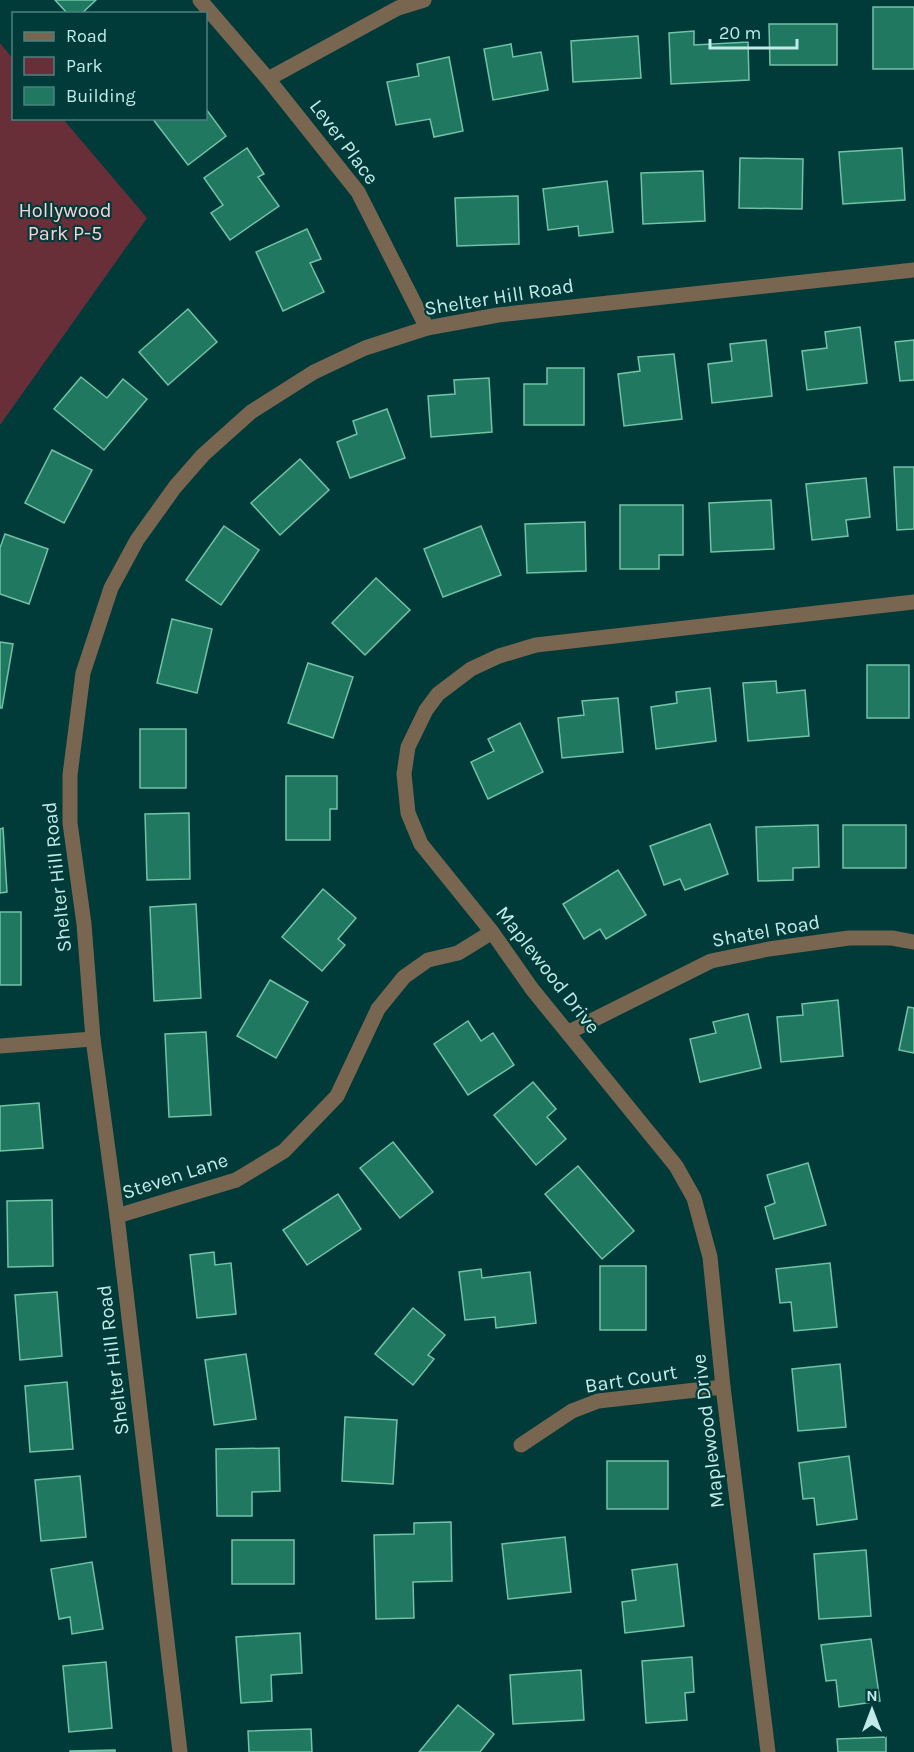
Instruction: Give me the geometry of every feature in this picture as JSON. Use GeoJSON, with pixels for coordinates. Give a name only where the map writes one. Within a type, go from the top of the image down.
{"type":"FeatureCollection","features":[{"type":"Feature","properties":{"kind":"street","name":"Lever Place"},"geometry":{"type":"LineString","coordinates":[[200,0],[268,79],[358,192],[427,328]]}},
{"type":"Feature","properties":{"kind":"street"},"geometry":{"type":"LineString","coordinates":[[268,79],[398,8],[424,0]]}},
{"type":"Feature","properties":{"kind":"street","name":"Shelter Hill Road"},"geometry":{"type":"LineString","coordinates":[[180,1752],[117,1216],[93,1039],[84,924],[70,823],[70,775],[83,673],[111,588],[137,540],[175,487],[203,455],[251,412],[314,372],[365,348],[427,328],[498,315],[914,270]]}},
{"type":"Feature","properties":{"kind":"street","name":"Maplewood Drive"},"geometry":{"type":"LineString","coordinates":[[768,1752],[723,1387],[710,1257],[694,1198],[675,1166],[532,988],[492,932],[421,844],[408,813],[404,774],[408,747],[426,710],[438,694],[471,669],[500,656],[536,645],[914,602]]}},
{"type":"Feature","properties":{"kind":"street","name":"Steven Lane"},"geometry":{"type":"LineString","coordinates":[[117,1216],[236,1180],[284,1151],[337,1096],[378,1009],[404,977],[428,960],[458,952],[492,932]]}},
{"type":"Feature","properties":{"kind":"street","name":"Shatel Road"},"geometry":{"type":"LineString","coordinates":[[569,1032],[711,961],[769,949],[849,938],[892,938],[914,942]]}},
{"type":"Feature","properties":{"kind":"street"},"geometry":{"type":"LineString","coordinates":[[0,1046],[93,1039]]}},
{"type":"Feature","properties":{"kind":"street","name":"Bart Court"},"geometry":{"type":"LineString","coordinates":[[520,1445],[572,1411],[598,1401],[723,1387]]}},
{"type":"Feature","properties":{"kind":"green space","name":"Hollywood Park P-5"},"geometry":{"type":"Polygon","coordinates":[[[0,43],[12,58],[12,120],[64,120],[147,218],[0,425],[0,43]]]}},
{"type":"Feature","properties":{"kind":"building"},"geometry":{"type":"Polygon","coordinates":[[[55,0],[96,0],[83,12],[66,12],[55,0]]]}},
{"type":"Feature","properties":{"kind":"building"},"geometry":{"type":"Polygon","coordinates":[[[873,7],[914,7],[914,69],[873,69],[873,7]]]}},
{"type":"Feature","properties":{"kind":"building"},"geometry":{"type":"Polygon","coordinates":[[[769,24],[837,24],[837,65],[770,65],[769,24]]]}},
{"type":"Feature","properties":{"kind":"building"},"geometry":{"type":"Polygon","coordinates":[[[694,31],[694,45],[748,42],[749,80],[671,84],[669,33],[694,31]]]}},
{"type":"Feature","properties":{"kind":"building"},"geometry":{"type":"Polygon","coordinates":[[[638,36],[641,78],[573,82],[571,41],[638,36]]]}},
{"type":"Feature","properties":{"kind":"building"},"geometry":{"type":"Polygon","coordinates":[[[511,44],[513,57],[541,52],[548,90],[493,100],[484,49],[511,44]]]}},
{"type":"Feature","properties":{"kind":"building"},"geometry":{"type":"Polygon","coordinates":[[[449,57],[463,131],[434,137],[430,119],[396,125],[387,82],[419,76],[417,64],[449,57]]]}},
{"type":"Feature","properties":{"kind":"building"},"geometry":{"type":"Polygon","coordinates":[[[207,110],[226,136],[188,165],[154,120],[207,120],[207,110]]]}},
{"type":"Feature","properties":{"kind":"building"},"geometry":{"type":"Polygon","coordinates":[[[247,148],[264,174],[258,177],[279,206],[230,240],[211,213],[223,205],[204,178],[247,148]]]}},
{"type":"Feature","properties":{"kind":"building"},"geometry":{"type":"Polygon","coordinates":[[[902,148],[905,200],[843,204],[839,152],[902,148]]]}},
{"type":"Feature","properties":{"kind":"building"},"geometry":{"type":"Polygon","coordinates":[[[740,158],[803,159],[802,209],[739,208],[740,158]]]}},
{"type":"Feature","properties":{"kind":"building"},"geometry":{"type":"Polygon","coordinates":[[[703,171],[705,221],[643,224],[641,173],[703,171]]]}},
{"type":"Feature","properties":{"kind":"building"},"geometry":{"type":"Polygon","coordinates":[[[607,181],[613,232],[579,236],[578,226],[548,230],[543,189],[607,181]]]}},
{"type":"Feature","properties":{"kind":"building"},"geometry":{"type":"Polygon","coordinates":[[[518,196],[519,244],[457,246],[455,198],[518,196]]]}},
{"type":"Feature","properties":{"kind":"building"},"geometry":{"type":"Polygon","coordinates":[[[307,229],[321,259],[310,263],[324,292],[283,311],[256,252],[307,229]]]}},
{"type":"Feature","properties":{"kind":"building"},"geometry":{"type":"Polygon","coordinates":[[[188,309],[217,342],[168,385],[139,352],[188,309]]]}},
{"type":"Feature","properties":{"kind":"building"},"geometry":{"type":"Polygon","coordinates":[[[860,327],[867,383],[807,390],[802,351],[827,348],[825,332],[860,327]]]}},
{"type":"Feature","properties":{"kind":"building"},"geometry":{"type":"Polygon","coordinates":[[[766,340],[772,396],[712,403],[708,364],[732,361],[730,344],[766,340]]]}},
{"type":"Feature","properties":{"kind":"building"},"geometry":{"type":"Polygon","coordinates":[[[914,340],[914,380],[900,381],[895,342],[914,340]]]}},
{"type":"Feature","properties":{"kind":"building"},"geometry":{"type":"Polygon","coordinates":[[[674,354],[682,419],[624,426],[618,374],[640,371],[638,357],[674,354]]]}},
{"type":"Feature","properties":{"kind":"building"},"geometry":{"type":"Polygon","coordinates":[[[547,368],[584,368],[584,425],[524,425],[524,384],[547,384],[547,368]]]}},
{"type":"Feature","properties":{"kind":"building"},"geometry":{"type":"Polygon","coordinates":[[[81,377],[107,398],[123,379],[147,399],[104,450],[54,409],[81,377]]]}},
{"type":"Feature","properties":{"kind":"building"},"geometry":{"type":"Polygon","coordinates":[[[489,378],[492,432],[431,437],[428,396],[455,394],[454,380],[489,378]]]}},
{"type":"Feature","properties":{"kind":"building"},"geometry":{"type":"Polygon","coordinates":[[[387,409],[405,458],[350,478],[337,442],[357,434],[353,421],[387,409]]]}},
{"type":"Feature","properties":{"kind":"building"},"geometry":{"type":"Polygon","coordinates":[[[52,450],[92,470],[64,523],[25,503],[52,450]]]}},
{"type":"Feature","properties":{"kind":"building"},"geometry":{"type":"Polygon","coordinates":[[[300,459],[329,490],[280,535],[251,503],[300,459]]]}},
{"type":"Feature","properties":{"kind":"building"},"geometry":{"type":"Polygon","coordinates":[[[894,467],[914,467],[914,529],[897,530],[894,467]]]}},
{"type":"Feature","properties":{"kind":"building"},"geometry":{"type":"Polygon","coordinates":[[[866,478],[870,517],[846,520],[848,536],[812,540],[806,484],[866,478]]]}},
{"type":"Feature","properties":{"kind":"building"},"geometry":{"type":"Polygon","coordinates":[[[771,500],[774,549],[711,552],[709,503],[771,500]]]}},
{"type":"Feature","properties":{"kind":"building"},"geometry":{"type":"Polygon","coordinates":[[[620,505],[683,505],[683,555],[659,555],[659,569],[620,569],[620,505]]]}},
{"type":"Feature","properties":{"kind":"building"},"geometry":{"type":"Polygon","coordinates":[[[585,522],[586,571],[527,573],[525,524],[585,522]]]}},
{"type":"Feature","properties":{"kind":"building"},"geometry":{"type":"Polygon","coordinates":[[[224,526],[259,550],[221,605],[186,580],[224,526]]]}},
{"type":"Feature","properties":{"kind":"building"},"geometry":{"type":"Polygon","coordinates":[[[481,526],[501,575],[443,597],[424,549],[481,526]]]}},
{"type":"Feature","properties":{"kind":"building"},"geometry":{"type":"Polygon","coordinates":[[[5,534],[48,549],[29,604],[0,594],[0,548],[5,534]]]}},
{"type":"Feature","properties":{"kind":"building"},"geometry":{"type":"Polygon","coordinates":[[[376,578],[410,610],[365,655],[332,623],[376,578]]]}},
{"type":"Feature","properties":{"kind":"building"},"geometry":{"type":"Polygon","coordinates":[[[172,619],[212,629],[197,693],[157,683],[172,619]]]}},
{"type":"Feature","properties":{"kind":"building"},"geometry":{"type":"Polygon","coordinates":[[[0,642],[13,644],[2,708],[0,708],[0,642]]]}},
{"type":"Feature","properties":{"kind":"building"},"geometry":{"type":"Polygon","coordinates":[[[308,663],[353,677],[333,738],[288,723],[308,663]]]}},
{"type":"Feature","properties":{"kind":"building"},"geometry":{"type":"Polygon","coordinates":[[[867,665],[909,665],[909,718],[867,718],[867,665]]]}},
{"type":"Feature","properties":{"kind":"building"},"geometry":{"type":"Polygon","coordinates":[[[776,681],[777,693],[805,690],[809,736],[748,741],[743,683],[776,681]]]}},
{"type":"Feature","properties":{"kind":"building"},"geometry":{"type":"Polygon","coordinates":[[[710,688],[716,741],[656,749],[651,707],[677,703],[676,692],[710,688]]]}},
{"type":"Feature","properties":{"kind":"building"},"geometry":{"type":"Polygon","coordinates":[[[618,698],[623,752],[562,758],[558,718],[584,715],[582,701],[618,698]]]}},
{"type":"Feature","properties":{"kind":"building"},"geometry":{"type":"Polygon","coordinates":[[[520,723],[543,772],[488,799],[471,762],[494,751],[488,739],[520,723]]]}},
{"type":"Feature","properties":{"kind":"building"},"geometry":{"type":"Polygon","coordinates":[[[140,729],[186,729],[186,788],[140,788],[140,729]]]}},
{"type":"Feature","properties":{"kind":"building"},"geometry":{"type":"Polygon","coordinates":[[[286,776],[337,776],[337,809],[330,809],[330,840],[286,840],[286,776]]]}},
{"type":"Feature","properties":{"kind":"building"},"geometry":{"type":"Polygon","coordinates":[[[189,813],[190,879],[147,880],[145,814],[189,813]]]}},
{"type":"Feature","properties":{"kind":"building"},"geometry":{"type":"Polygon","coordinates":[[[710,824],[728,874],[685,890],[680,879],[664,885],[650,846],[710,824]]]}},
{"type":"Feature","properties":{"kind":"building"},"geometry":{"type":"Polygon","coordinates":[[[818,825],[819,867],[793,868],[793,880],[758,881],[756,827],[818,825]]]}},
{"type":"Feature","properties":{"kind":"building"},"geometry":{"type":"Polygon","coordinates":[[[843,825],[906,825],[906,868],[843,868],[843,825]]]}},
{"type":"Feature","properties":{"kind":"building"},"geometry":{"type":"Polygon","coordinates":[[[3,828],[7,892],[0,893],[0,829],[3,828]]]}},
{"type":"Feature","properties":{"kind":"building"},"geometry":{"type":"Polygon","coordinates":[[[618,870],[646,915],[606,939],[600,929],[584,939],[563,904],[618,870]]]}},
{"type":"Feature","properties":{"kind":"building"},"geometry":{"type":"Polygon","coordinates":[[[323,889],[356,918],[338,939],[345,945],[322,971],[282,937],[323,889]]]}},
{"type":"Feature","properties":{"kind":"building"},"geometry":{"type":"Polygon","coordinates":[[[196,904],[201,998],[154,1001],[150,907],[196,904]]]}},
{"type":"Feature","properties":{"kind":"building"},"geometry":{"type":"Polygon","coordinates":[[[0,912],[21,912],[21,985],[0,985],[0,912]]]}},
{"type":"Feature","properties":{"kind":"building"},"geometry":{"type":"Polygon","coordinates":[[[270,980],[308,1002],[276,1058],[237,1036],[270,980]]]}},
{"type":"Feature","properties":{"kind":"building"},"geometry":{"type":"Polygon","coordinates":[[[838,1000],[843,1056],[781,1062],[777,1017],[803,1015],[802,1004],[838,1000]]]}},
{"type":"Feature","properties":{"kind":"building"},"geometry":{"type":"Polygon","coordinates":[[[908,1007],[914,1008],[914,1053],[899,1050],[908,1007]]]}},
{"type":"Feature","properties":{"kind":"building"},"geometry":{"type":"Polygon","coordinates":[[[748,1014],[761,1068],[700,1082],[690,1039],[716,1033],[713,1022],[748,1014]]]}},
{"type":"Feature","properties":{"kind":"building"},"geometry":{"type":"Polygon","coordinates":[[[468,1021],[481,1041],[493,1033],[514,1065],[468,1095],[434,1044],[468,1021]]]}},
{"type":"Feature","properties":{"kind":"building"},"geometry":{"type":"Polygon","coordinates":[[[206,1032],[211,1115],[169,1117],[165,1034],[206,1032]]]}},
{"type":"Feature","properties":{"kind":"building"},"geometry":{"type":"Polygon","coordinates":[[[533,1082],[556,1109],[547,1117],[566,1139],[536,1165],[494,1115],[533,1082]]]}},
{"type":"Feature","properties":{"kind":"building"},"geometry":{"type":"Polygon","coordinates":[[[39,1103],[43,1148],[0,1151],[0,1106],[39,1103]]]}},
{"type":"Feature","properties":{"kind":"building"},"geometry":{"type":"Polygon","coordinates":[[[393,1142],[433,1192],[400,1218],[360,1168],[393,1142]]]}},
{"type":"Feature","properties":{"kind":"building"},"geometry":{"type":"Polygon","coordinates":[[[808,1163],[826,1225],[774,1239],[765,1207],[775,1203],[767,1175],[808,1163]]]}},
{"type":"Feature","properties":{"kind":"building"},"geometry":{"type":"Polygon","coordinates":[[[578,1166],[634,1231],[602,1259],[545,1194],[578,1166]]]}},
{"type":"Feature","properties":{"kind":"building"},"geometry":{"type":"Polygon","coordinates":[[[338,1194],[361,1229],[307,1265],[283,1230],[338,1194]]]}},
{"type":"Feature","properties":{"kind":"building"},"geometry":{"type":"Polygon","coordinates":[[[52,1200],[53,1266],[8,1267],[7,1201],[52,1200]]]}},
{"type":"Feature","properties":{"kind":"building"},"geometry":{"type":"Polygon","coordinates":[[[214,1252],[215,1265],[231,1263],[236,1314],[197,1318],[190,1255],[214,1252]]]}},
{"type":"Feature","properties":{"kind":"building"},"geometry":{"type":"Polygon","coordinates":[[[830,1263],[837,1327],[794,1331],[791,1302],[780,1303],[776,1269],[830,1263]]]}},
{"type":"Feature","properties":{"kind":"building"},"geometry":{"type":"Polygon","coordinates":[[[600,1266],[646,1266],[646,1330],[600,1330],[600,1266]]]}},
{"type":"Feature","properties":{"kind":"building"},"geometry":{"type":"Polygon","coordinates":[[[481,1269],[482,1278],[530,1272],[536,1323],[496,1328],[495,1317],[465,1320],[459,1272],[481,1269]]]}},
{"type":"Feature","properties":{"kind":"building"},"geometry":{"type":"Polygon","coordinates":[[[57,1292],[62,1356],[20,1360],[15,1295],[57,1292]]]}},
{"type":"Feature","properties":{"kind":"building"},"geometry":{"type":"Polygon","coordinates":[[[413,1308],[445,1335],[428,1355],[434,1359],[413,1385],[375,1354],[413,1308]]]}},
{"type":"Feature","properties":{"kind":"building"},"geometry":{"type":"Polygon","coordinates":[[[246,1354],[256,1419],[214,1425],[205,1360],[246,1354]]]}},
{"type":"Feature","properties":{"kind":"building"},"geometry":{"type":"Polygon","coordinates":[[[840,1364],[846,1427],[798,1431],[792,1369],[840,1364]]]}},
{"type":"Feature","properties":{"kind":"building"},"geometry":{"type":"Polygon","coordinates":[[[67,1382],[73,1449],[30,1452],[25,1386],[67,1382]]]}},
{"type":"Feature","properties":{"kind":"building"},"geometry":{"type":"Polygon","coordinates":[[[345,1417],[397,1420],[393,1484],[342,1481],[345,1417]]]}},
{"type":"Feature","properties":{"kind":"building"},"geometry":{"type":"Polygon","coordinates":[[[279,1448],[280,1491],[252,1492],[252,1516],[217,1516],[216,1449],[279,1448]]]}},
{"type":"Feature","properties":{"kind":"building"},"geometry":{"type":"Polygon","coordinates":[[[849,1456],[857,1519],[817,1525],[814,1498],[803,1499],[799,1463],[849,1456]]]}},
{"type":"Feature","properties":{"kind":"building"},"geometry":{"type":"Polygon","coordinates":[[[607,1461],[668,1461],[668,1509],[607,1509],[607,1461]]]}},
{"type":"Feature","properties":{"kind":"building"},"geometry":{"type":"Polygon","coordinates":[[[80,1476],[86,1537],[41,1541],[35,1480],[80,1476]]]}},
{"type":"Feature","properties":{"kind":"building"},"geometry":{"type":"Polygon","coordinates":[[[451,1522],[452,1581],[413,1582],[414,1618],[376,1619],[374,1535],[414,1534],[414,1523],[451,1522]]]}},
{"type":"Feature","properties":{"kind":"building"},"geometry":{"type":"Polygon","coordinates":[[[565,1537],[571,1592],[508,1599],[502,1544],[565,1537]]]}},
{"type":"Feature","properties":{"kind":"building"},"geometry":{"type":"Polygon","coordinates":[[[232,1540],[294,1540],[294,1584],[232,1584],[232,1540]]]}},
{"type":"Feature","properties":{"kind":"building"},"geometry":{"type":"Polygon","coordinates":[[[866,1550],[871,1616],[819,1619],[814,1554],[866,1550]]]}},
{"type":"Feature","properties":{"kind":"building"},"geometry":{"type":"Polygon","coordinates":[[[92,1562],[103,1629],[72,1634],[70,1617],[59,1619],[51,1569],[92,1562]]]}},
{"type":"Feature","properties":{"kind":"building"},"geometry":{"type":"Polygon","coordinates":[[[677,1564],[684,1626],[625,1633],[622,1602],[636,1600],[632,1570],[677,1564]]]}},
{"type":"Feature","properties":{"kind":"building"},"geometry":{"type":"Polygon","coordinates":[[[300,1633],[302,1673],[271,1675],[272,1701],[241,1703],[236,1637],[300,1633]]]}},
{"type":"Feature","properties":{"kind":"building"},"geometry":{"type":"Polygon","coordinates":[[[871,1639],[880,1701],[839,1707],[836,1680],[826,1681],[821,1645],[871,1639]]]}},
{"type":"Feature","properties":{"kind":"building"},"geometry":{"type":"Polygon","coordinates":[[[692,1657],[694,1692],[685,1693],[687,1720],[646,1723],[642,1661],[692,1657]]]}},
{"type":"Feature","properties":{"kind":"building"},"geometry":{"type":"Polygon","coordinates":[[[106,1662],[112,1728],[69,1732],[63,1666],[106,1662]]]}},
{"type":"Feature","properties":{"kind":"building"},"geometry":{"type":"Polygon","coordinates":[[[581,1670],[584,1720],[513,1724],[510,1675],[581,1670]]]}},
{"type":"Feature","properties":{"kind":"building"},"geometry":{"type":"Polygon","coordinates":[[[458,1705],[494,1734],[480,1752],[419,1752],[458,1705]]]}},
{"type":"Feature","properties":{"kind":"building"},"geometry":{"type":"Polygon","coordinates":[[[311,1729],[312,1752],[249,1752],[248,1731],[311,1729]]]}},
{"type":"Feature","properties":{"kind":"building"},"geometry":{"type":"Polygon","coordinates":[[[886,1737],[886,1752],[838,1752],[837,1739],[886,1737]]]}},
{"type":"Feature","properties":{"kind":"building"},"geometry":{"type":"Polygon","coordinates":[[[115,1750],[115,1752],[70,1752],[70,1751],[115,1750]]]}}]}
